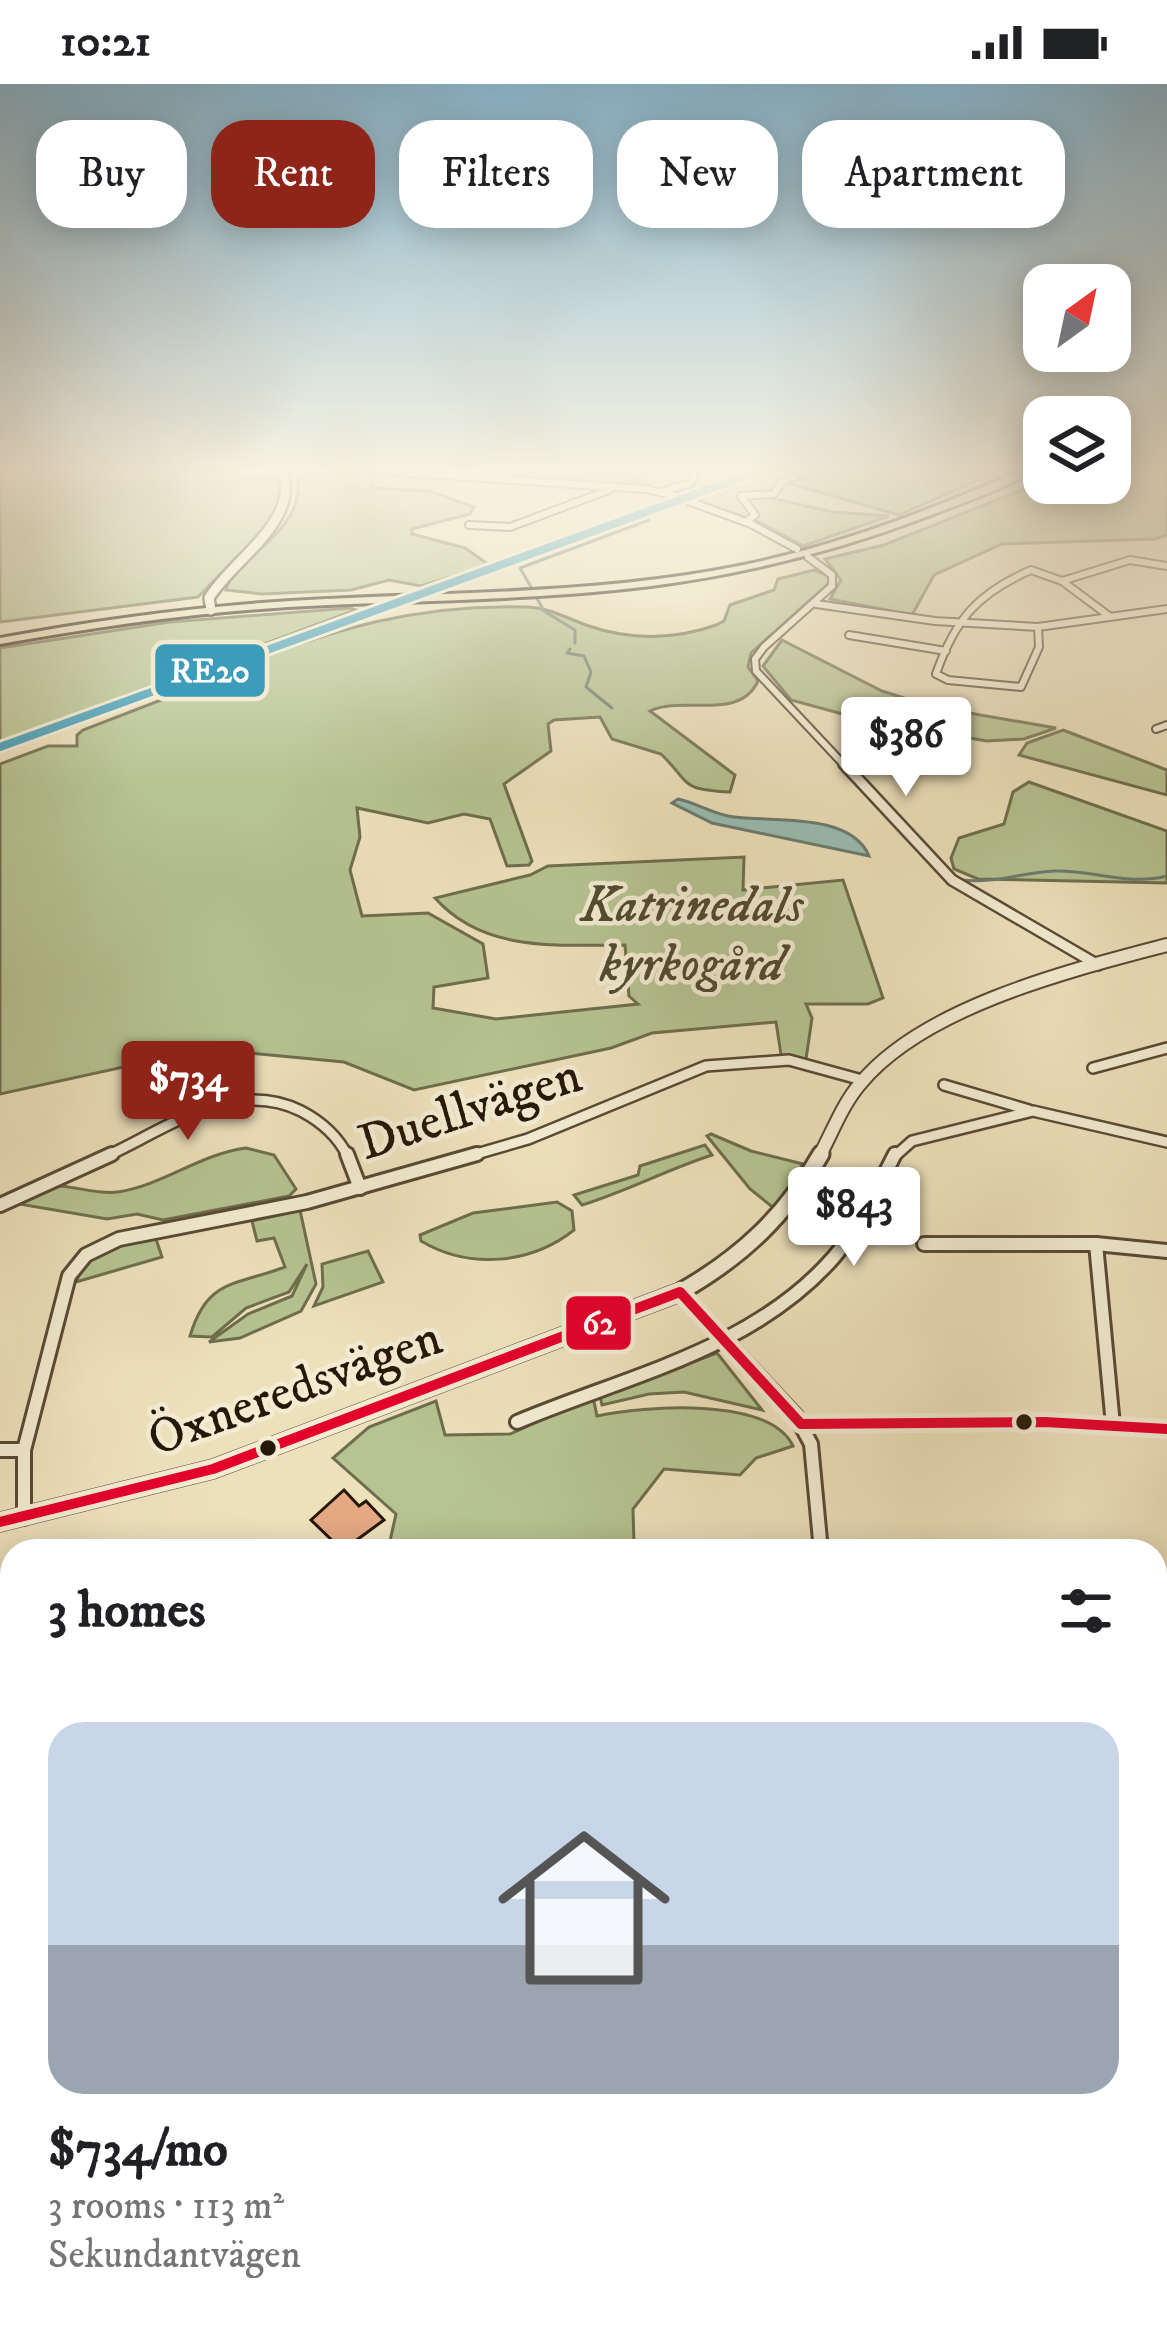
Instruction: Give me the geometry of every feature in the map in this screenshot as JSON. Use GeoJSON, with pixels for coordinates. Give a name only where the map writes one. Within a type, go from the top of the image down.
{"type":"FeatureCollection","features":[{"type":"Feature","properties":{"kind":"highway"},"geometry":{"type":"LineString","coordinates":[[213,601],[517,592],[665,577]]}},
{"type":"Feature","properties":{"kind":"highway"},"geometry":{"type":"LineString","coordinates":[[0,639],[213,601],[535,594],[690,577]]}},
{"type":"Feature","properties":{"kind":"street"},"geometry":{"type":"LineString","coordinates":[[213,601],[224,577]]}},
{"type":"Feature","properties":{"kind":"street"},"geometry":{"type":"LineString","coordinates":[[830,577],[816,604],[764,646],[755,659],[756,671],[952,880],[1098,965]]}},
{"type":"Feature","properties":{"kind":"street"},"geometry":{"type":"LineString","coordinates":[[1016,577],[981,592],[958,623],[936,672],[939,677],[1022,687],[1040,642],[1038,627]]}},
{"type":"Feature","properties":{"kind":"street"},"geometry":{"type":"LineString","coordinates":[[1049,577],[1109,616]]}},
{"type":"Feature","properties":{"kind":"street"},"geometry":{"type":"LineString","coordinates":[[1062,581],[1077,577]]}},
{"type":"Feature","properties":{"kind":"street"},"geometry":{"type":"LineString","coordinates":[[816,604],[958,623],[1038,627],[1167,609]]}},
{"type":"Feature","properties":{"kind":"street"},"geometry":{"type":"LineString","coordinates":[[849,635],[946,651]]}},
{"type":"Feature","properties":{"kind":"street"},"geometry":{"type":"LineString","coordinates":[[1156,729],[1167,724]]}},
{"type":"Feature","properties":{"kind":"street","name":"Öxneredsvägen"},"geometry":{"type":"LineString","coordinates":[[0,1522],[213,1469],[680,1292],[739,1258],[777,1223],[862,1081],[890,1053],[926,1030],[1098,965],[1167,945]]}},
{"type":"Feature","properties":{"kind":"street"},"geometry":{"type":"LineString","coordinates":[[1093,1068],[1167,1048]]}},
{"type":"Feature","properties":{"kind":"street","name":"Duellvägen"},"geometry":{"type":"LineString","coordinates":[[24,1518],[24,1450],[69,1276],[86,1255],[119,1239],[360,1188],[528,1139],[706,1066],[789,1060],[862,1081]]}},
{"type":"Feature","properties":{"kind":"street"},"geometry":{"type":"LineString","coordinates":[[944,1085],[1167,1142]]}},
{"type":"Feature","properties":{"kind":"street"},"geometry":{"type":"LineString","coordinates":[[0,1205],[190,1117],[253,1094],[319,1122],[333,1133],[346,1150],[360,1188]]}},
{"type":"Feature","properties":{"kind":"street"},"geometry":{"type":"LineString","coordinates":[[517,1422],[727,1341],[789,1300],[830,1261],[861,1220],[897,1150],[1033,1111]]}},
{"type":"Feature","properties":{"kind":"street"},"geometry":{"type":"LineString","coordinates":[[924,1244],[1096,1244],[1167,1251]]}},
{"type":"Feature","properties":{"kind":"street"},"geometry":{"type":"LineString","coordinates":[[1096,1244],[1113,1425]]}},
{"type":"Feature","properties":{"kind":"street"},"geometry":{"type":"LineString","coordinates":[[680,1292],[801,1424],[811,1444],[820,1539]]}},
{"type":"Feature","properties":{"kind":"street"},"geometry":{"type":"LineString","coordinates":[[801,1424],[1167,1429]]}},
{"type":"Feature","properties":{"kind":"street"},"geometry":{"type":"LineString","coordinates":[[0,1450],[24,1450]]}},
{"type":"Feature","properties":{"kind":"green space"},"geometry":{"type":"Polygon","coordinates":[[[0,577],[218,577],[198,597],[0,622],[0,577]]]}},
{"type":"Feature","properties":{"kind":"green space"},"geometry":{"type":"Polygon","coordinates":[[[231,577],[452,577],[421,586],[389,580],[351,590],[262,594],[226,590],[231,577]]]}},
{"type":"Feature","properties":{"kind":"green space","name":"Katrinedals kyrkogård"},"geometry":{"type":"Polygon","coordinates":[[[829,577],[829,583],[751,653],[748,667],[758,681],[749,693],[724,704],[650,711],[735,775],[730,792],[693,787],[661,754],[612,739],[600,717],[554,720],[548,724],[551,751],[504,784],[532,861],[529,865],[507,866],[490,819],[464,814],[428,823],[357,808],[360,837],[350,870],[362,916],[428,913],[483,944],[488,978],[434,987],[433,1008],[496,1019],[638,1004],[629,996],[625,945],[548,945],[499,937],[454,916],[435,898],[530,875],[548,866],[744,857],[743,890],[843,880],[883,998],[868,1004],[806,1004],[812,1018],[806,1059],[782,1061],[776,1022],[652,1033],[611,1048],[414,1090],[344,1062],[206,1049],[0,1094],[0,764],[48,746],[77,746],[77,735],[83,730],[226,675],[231,668],[376,622],[449,610],[528,607],[620,634],[668,636],[724,621],[730,605],[774,590],[778,579],[829,577]]]}},
{"type":"Feature","properties":{"kind":"green space"},"geometry":{"type":"Polygon","coordinates":[[[838,577],[933,577],[912,615],[830,599],[841,580],[838,577]]]}},
{"type":"Feature","properties":{"kind":"green space"},"geometry":{"type":"Polygon","coordinates":[[[356,610],[0,742],[0,648],[170,622],[356,610]]]}},
{"type":"Feature","properties":{"kind":"green space"},"geometry":{"type":"Polygon","coordinates":[[[782,640],[882,691],[929,706],[1056,728],[1024,739],[987,741],[868,721],[791,700],[763,666],[782,640]]]}},
{"type":"Feature","properties":{"kind":"green space"},"geometry":{"type":"Polygon","coordinates":[[[1063,730],[1167,770],[1167,795],[1019,755],[1027,743],[1063,730]]]}},
{"type":"Feature","properties":{"kind":"green space"},"geometry":{"type":"Polygon","coordinates":[[[1029,782],[1167,831],[1167,883],[978,879],[954,869],[951,858],[959,838],[1004,824],[1013,792],[1029,782]]]}},
{"type":"Feature","properties":{"kind":"green space"},"geometry":{"type":"Polygon","coordinates":[[[707,1136],[751,1151],[803,1164],[775,1209],[750,1189],[707,1136]]]}},
{"type":"Feature","properties":{"kind":"green space"},"geometry":{"type":"Polygon","coordinates":[[[705,1145],[712,1155],[615,1193],[582,1205],[574,1195],[638,1175],[640,1166],[705,1145]]]}},
{"type":"Feature","properties":{"kind":"green space"},"geometry":{"type":"Polygon","coordinates":[[[246,1148],[274,1155],[296,1189],[289,1196],[163,1220],[137,1214],[107,1219],[19,1204],[29,1193],[52,1186],[105,1192],[135,1188],[213,1156],[246,1148]]]}},
{"type":"Feature","properties":{"kind":"green space"},"geometry":{"type":"Polygon","coordinates":[[[557,1202],[572,1211],[574,1230],[520,1256],[460,1256],[421,1241],[420,1235],[473,1213],[557,1202]]]}},
{"type":"Feature","properties":{"kind":"green space"},"geometry":{"type":"Polygon","coordinates":[[[300,1210],[316,1284],[301,1311],[240,1338],[209,1342],[248,1314],[292,1296],[307,1264],[289,1292],[246,1308],[212,1337],[190,1336],[214,1294],[285,1267],[274,1238],[257,1241],[252,1221],[300,1210]]]}},
{"type":"Feature","properties":{"kind":"green space"},"geometry":{"type":"Polygon","coordinates":[[[156,1239],[162,1257],[76,1282],[98,1255],[156,1239]]]}},
{"type":"Feature","properties":{"kind":"green space"},"geometry":{"type":"Polygon","coordinates":[[[368,1251],[383,1282],[314,1306],[323,1287],[322,1264],[368,1251]]]}},
{"type":"Feature","properties":{"kind":"green space"},"geometry":{"type":"Polygon","coordinates":[[[717,1353],[762,1410],[684,1392],[602,1405],[600,1396],[717,1353]]]}},
{"type":"Feature","properties":{"kind":"green space"},"geometry":{"type":"Polygon","coordinates":[[[593,1397],[597,1416],[673,1408],[733,1412],[780,1430],[793,1446],[756,1458],[740,1475],[664,1469],[633,1509],[634,1539],[390,1539],[396,1514],[333,1458],[369,1427],[436,1401],[445,1435],[510,1434],[593,1397]]]}},
{"type":"Feature","properties":{"kind":"water"},"geometry":{"type":"Polygon","coordinates":[[[678,799],[727,816],[828,826],[860,842],[869,856],[712,823],[672,803],[678,799]]]}},
{"type":"Feature","properties":{"kind":"building"},"geometry":{"type":"Polygon","coordinates":[[[344,1490],[359,1506],[366,1501],[384,1520],[358,1539],[331,1539],[311,1520],[344,1490]]]}},
{"type":"Feature","properties":{"kind":"waterway"},"geometry":{"type":"LineString","coordinates":[[525,577],[531,587]]}},
{"type":"Feature","properties":{"kind":"waterway"},"geometry":{"type":"LineString","coordinates":[[535,595],[544,611],[575,630],[575,643]]}},
{"type":"Feature","properties":{"kind":"waterway"},"geometry":{"type":"LineString","coordinates":[[570,649],[567,653],[584,656],[591,672],[586,687],[612,708]]}},
{"type":"Feature","properties":{"kind":"waterway"},"geometry":{"type":"LineString","coordinates":[[962,880],[1055,871],[1139,879],[1167,876]]}},
{"type":"Feature","properties":{"kind":"transit line","name":"RE20"},"geometry":{"type":"LineString","coordinates":[[0,747],[469,577]]}},
{"type":"Feature","properties":{"kind":"transit line","name":"62"},"geometry":{"type":"LineString","coordinates":[[0,1522],[213,1469],[680,1292],[801,1424],[1045,1422],[1167,1429]]}}]}
